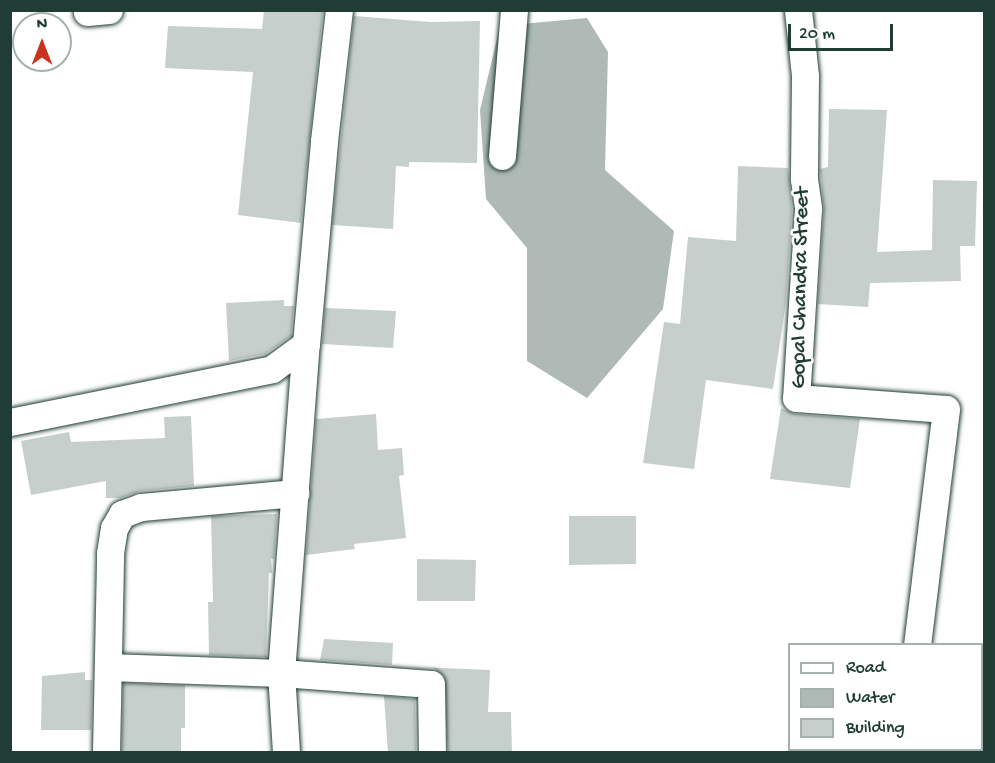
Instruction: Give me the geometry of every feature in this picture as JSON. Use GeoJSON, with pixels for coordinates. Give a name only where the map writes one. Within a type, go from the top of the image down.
{"type":"FeatureCollection","features":[{"type":"Feature","properties":{"kind":"street"},"geometry":{"type":"LineString","coordinates":[[286,753],[280,673],[324,141],[339,10]]}},
{"type":"Feature","properties":{"kind":"street"},"geometry":{"type":"LineString","coordinates":[[502,156],[514,10]]}},
{"type":"Feature","properties":{"kind":"street","name":"Gopal Chandra Street"},"geometry":{"type":"LineString","coordinates":[[798,10],[805,76],[804,178],[808,209],[795,398],[946,409],[917,643]]}},
{"type":"Feature","properties":{"kind":"street"},"geometry":{"type":"LineString","coordinates":[[10,422],[272,369],[306,344]]}},
{"type":"Feature","properties":{"kind":"street"},"geometry":{"type":"LineString","coordinates":[[106,753],[110,553],[114,528],[122,513],[141,507],[295,493]]}},
{"type":"Feature","properties":{"kind":"street"},"geometry":{"type":"LineString","coordinates":[[108,667],[280,673],[431,684],[432,753]]}},
{"type":"Feature","properties":{"kind":"water"},"geometry":{"type":"Polygon","coordinates":[[[587,18],[608,52],[605,170],[674,231],[663,309],[587,398],[527,361],[527,248],[486,199],[480,110],[500,26],[587,18]]]}},
{"type":"Feature","properties":{"kind":"building"},"geometry":{"type":"Polygon","coordinates":[[[264,10],[323,10],[301,223],[238,215],[253,72],[165,68],[168,26],[262,29],[264,10]]]}},
{"type":"Feature","properties":{"kind":"building"},"geometry":{"type":"Polygon","coordinates":[[[354,16],[430,22],[480,21],[477,163],[409,162],[409,167],[396,166],[393,229],[332,225],[354,16]]]}},
{"type":"Feature","properties":{"kind":"building"},"geometry":{"type":"Polygon","coordinates":[[[829,109],[887,110],[877,252],[932,250],[933,180],[977,181],[975,246],[960,246],[961,281],[870,283],[868,307],[818,304],[824,210],[820,169],[828,167],[829,109]]]}},
{"type":"Feature","properties":{"kind":"building"},"geometry":{"type":"Polygon","coordinates":[[[738,166],[788,168],[792,210],[786,302],[773,389],[706,380],[694,469],[643,463],[664,322],[680,324],[688,237],[736,241],[738,166]]]}},
{"type":"Feature","properties":{"kind":"building"},"geometry":{"type":"Polygon","coordinates":[[[284,300],[284,306],[294,306],[291,336],[265,354],[229,361],[226,303],[284,300]]]}},
{"type":"Feature","properties":{"kind":"building"},"geometry":{"type":"Polygon","coordinates":[[[325,308],[396,311],[393,348],[322,344],[325,308]]]}},
{"type":"Feature","properties":{"kind":"building"},"geometry":{"type":"Polygon","coordinates":[[[781,408],[795,414],[860,419],[850,488],[770,479],[781,408]]]}},
{"type":"Feature","properties":{"kind":"building"},"geometry":{"type":"Polygon","coordinates":[[[376,414],[378,450],[402,448],[404,475],[399,476],[406,538],[354,544],[355,549],[306,555],[316,419],[376,414]]]}},
{"type":"Feature","properties":{"kind":"building"},"geometry":{"type":"Polygon","coordinates":[[[191,416],[194,486],[140,491],[120,498],[106,498],[106,481],[31,495],[21,441],[69,432],[71,442],[165,438],[164,417],[191,416]]]}},
{"type":"Feature","properties":{"kind":"building"},"geometry":{"type":"Polygon","coordinates":[[[277,514],[274,559],[271,559],[272,573],[269,573],[266,657],[209,655],[208,602],[213,602],[211,516],[277,514]]]}},
{"type":"Feature","properties":{"kind":"building"},"geometry":{"type":"Polygon","coordinates":[[[569,516],[636,516],[636,564],[569,565],[569,516]]]}},
{"type":"Feature","properties":{"kind":"building"},"geometry":{"type":"Polygon","coordinates":[[[417,559],[476,560],[475,601],[417,601],[417,559]]]}},
{"type":"Feature","properties":{"kind":"building"},"geometry":{"type":"Polygon","coordinates":[[[324,639],[393,643],[392,665],[320,660],[324,639]]]}},
{"type":"Feature","properties":{"kind":"building"},"geometry":{"type":"Polygon","coordinates":[[[395,666],[490,670],[488,712],[511,712],[512,753],[448,753],[444,676],[433,668],[395,666]]]}},
{"type":"Feature","properties":{"kind":"building"},"geometry":{"type":"Polygon","coordinates":[[[85,672],[85,680],[92,680],[91,730],[41,730],[42,676],[85,672]]]}},
{"type":"Feature","properties":{"kind":"building"},"geometry":{"type":"Polygon","coordinates":[[[123,683],[185,685],[185,728],[181,728],[181,753],[122,753],[123,683]]]}},
{"type":"Feature","properties":{"kind":"building"},"geometry":{"type":"Polygon","coordinates":[[[384,696],[415,699],[416,753],[388,753],[384,696]]]}}]}
